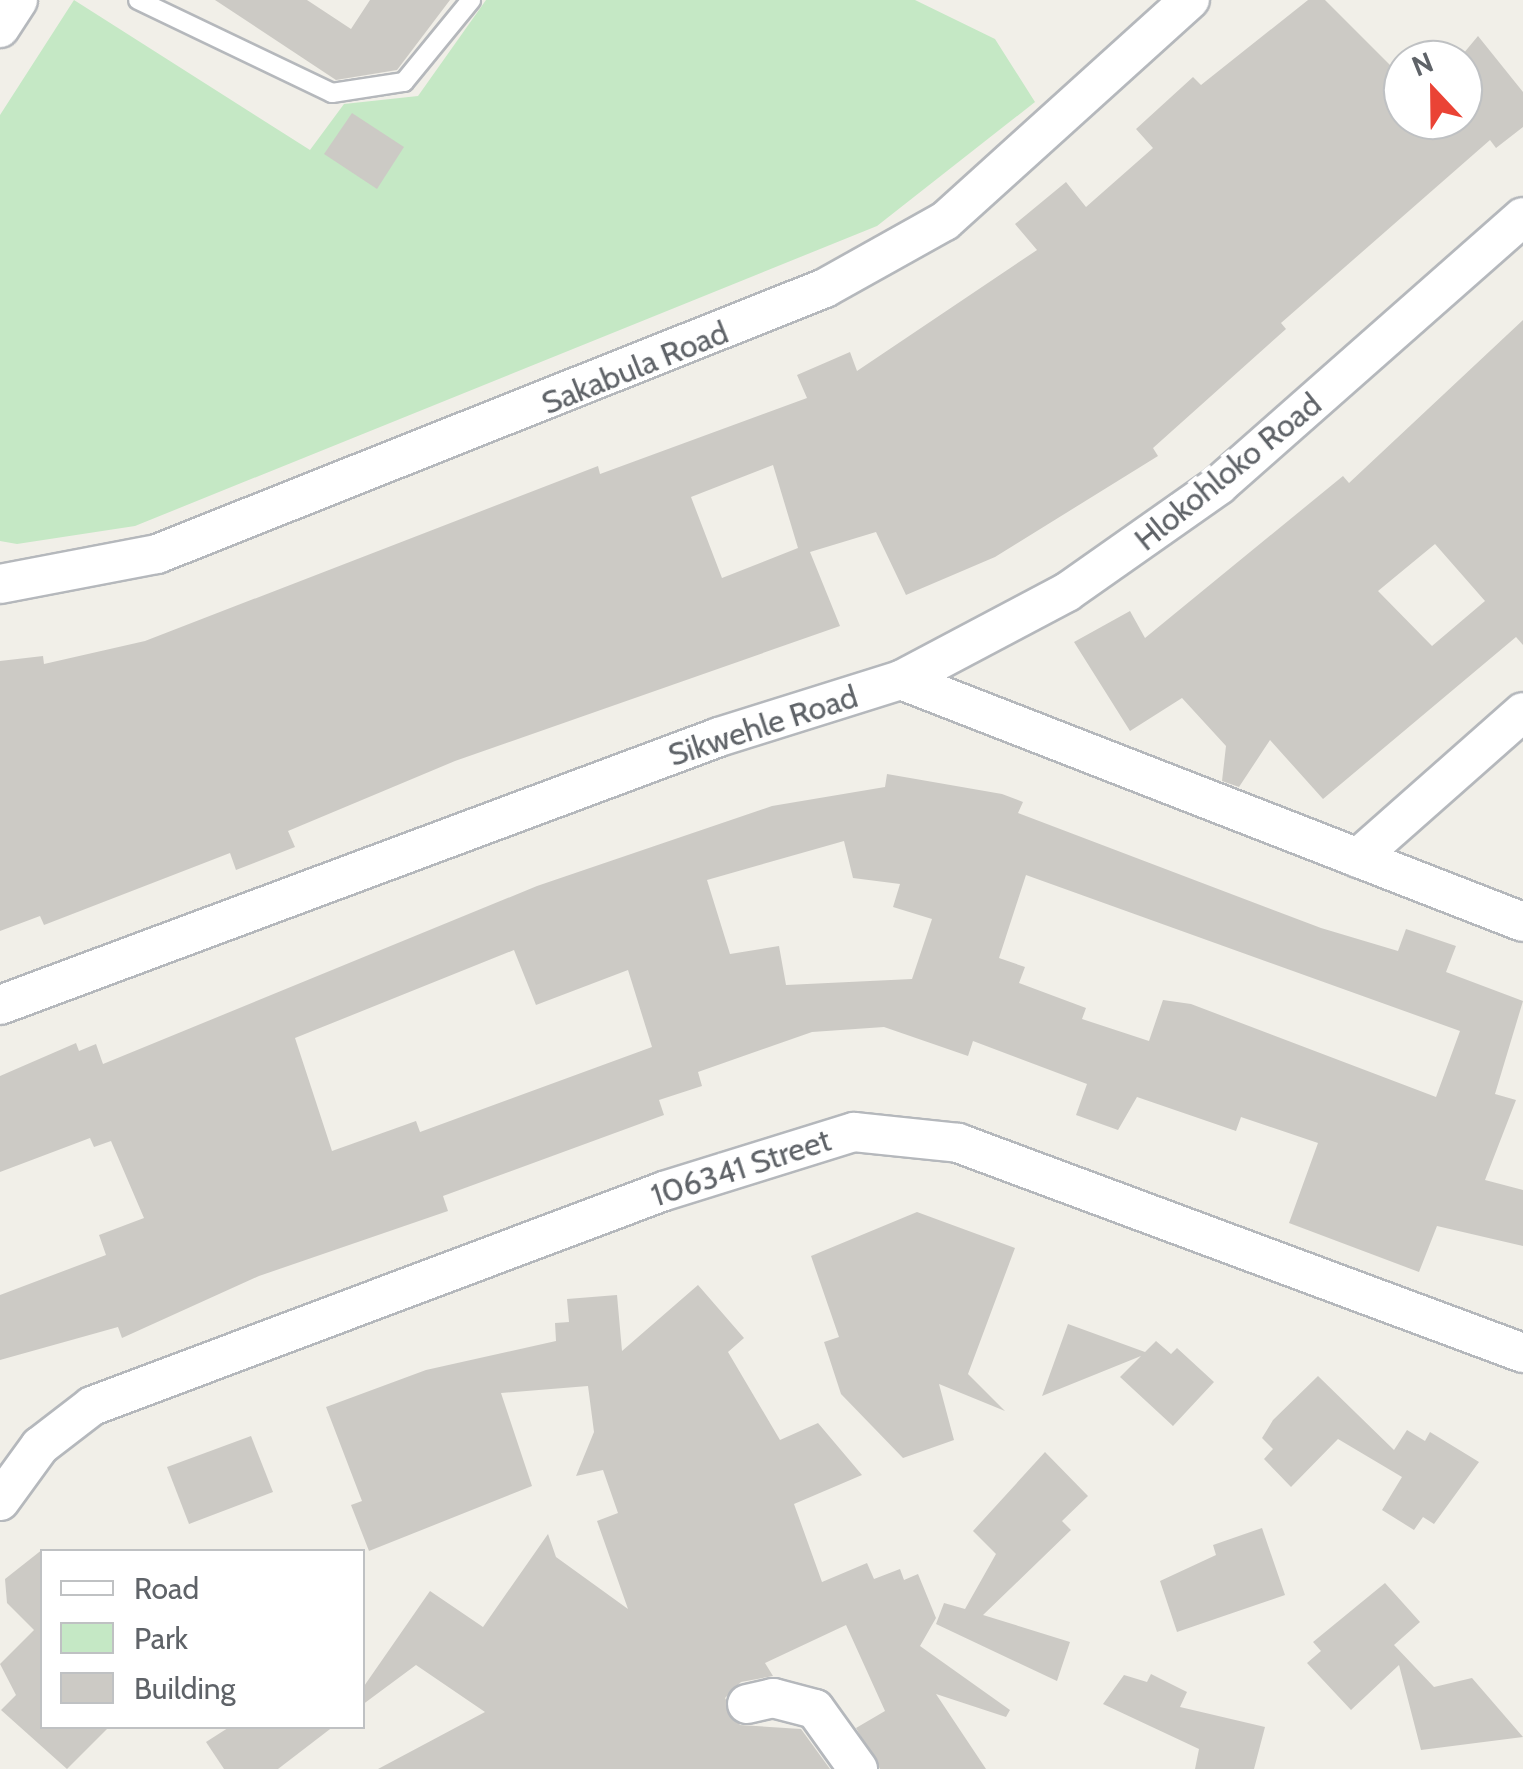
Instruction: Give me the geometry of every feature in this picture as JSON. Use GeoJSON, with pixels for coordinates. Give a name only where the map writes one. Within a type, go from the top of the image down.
{"type":"FeatureCollection","features":[{"type":"Feature","properties":{"kind":"street"},"geometry":{"type":"LineString","coordinates":[[0,28],[18,0]]}},
{"type":"Feature","properties":{"kind":"street","name":"Sakabula Road"},"geometry":{"type":"LineString","coordinates":[[0,584],[157,554],[825,288],[945,221],[1190,0]]}},
{"type":"Feature","properties":{"kind":"street","name":"Hlokohloko Road"},"geometry":{"type":"LineString","coordinates":[[901,680],[1067,592],[1160,530],[1523,217]]}},
{"type":"Feature","properties":{"kind":"street","name":"Sikwehle Road"},"geometry":{"type":"LineString","coordinates":[[0,1005],[719,738],[901,680],[1523,922]]}},
{"type":"Feature","properties":{"kind":"street"},"geometry":{"type":"LineString","coordinates":[[1358,858],[1523,712]]}},
{"type":"Feature","properties":{"kind":"street","name":"106341 Street"},"geometry":{"type":"LineString","coordinates":[[0,1502],[40,1446],[92,1406],[754,1159],[854,1132],[958,1144],[1523,1352]]}},
{"type":"Feature","properties":{"kind":"street"},"geometry":{"type":"LineString","coordinates":[[747,1704],[773,1698],[815,1710],[858,1769]]}},
{"type":"Feature","properties":{"kind":"lane"},"geometry":{"type":"LineString","coordinates":[[138,0],[332,92],[404,82],[472,0]]}},
{"type":"Feature","properties":{"kind":"green space"},"geometry":{"type":"Polygon","coordinates":[[[74,0],[310,150],[344,104],[418,96],[486,0],[915,0],[995,39],[1035,102],[877,226],[135,526],[17,544],[0,541],[0,115],[74,0]]]}},
{"type":"Feature","properties":{"kind":"building"},"geometry":{"type":"Polygon","coordinates":[[[215,0],[307,0],[351,29],[370,0],[450,0],[397,70],[336,80],[215,0]]]}},
{"type":"Feature","properties":{"kind":"building"},"geometry":{"type":"Polygon","coordinates":[[[1308,0],[1325,0],[1383,58],[1383,140],[1483,140],[1483,42],[1523,92],[1523,127],[1496,148],[1490,140],[1281,323],[1286,329],[1153,448],[1158,456],[995,557],[906,595],[876,532],[810,552],[840,626],[455,761],[288,831],[295,847],[236,870],[230,853],[44,925],[40,916],[0,931],[0,661],[43,656],[44,664],[145,641],[598,466],[600,474],[807,398],[797,375],[850,352],[857,371],[1037,250],[1015,224],[1066,182],[1086,207],[1153,148],[1136,129],[1193,77],[1201,85],[1308,0]],[[773,465],[691,497],[722,578],[798,548],[773,465]]]}},
{"type":"Feature","properties":{"kind":"building"},"geometry":{"type":"Polygon","coordinates":[[[352,113],[404,147],[377,189],[324,154],[352,113]]]}},
{"type":"Feature","properties":{"kind":"building"},"geometry":{"type":"Polygon","coordinates":[[[1523,320],[1523,645],[1516,637],[1323,799],[1270,740],[1239,787],[1222,781],[1226,746],[1182,698],[1130,731],[1074,642],[1130,611],[1145,638],[1343,476],[1349,483],[1523,320]],[[1435,544],[1378,591],[1432,646],[1485,601],[1435,544]]]}},
{"type":"Feature","properties":{"kind":"building"},"geometry":{"type":"Polygon","coordinates":[[[887,774],[1002,794],[1023,802],[1018,813],[1321,928],[1398,951],[1406,929],[1456,946],[1446,972],[1523,1001],[1495,1094],[1516,1100],[1485,1180],[1523,1190],[1523,1246],[1437,1226],[1419,1272],[1289,1223],[1318,1143],[1241,1117],[1236,1131],[1137,1097],[1118,1130],[1076,1115],[1087,1084],[973,1041],[968,1056],[884,1027],[812,1032],[698,1072],[702,1086],[659,1100],[664,1115],[443,1196],[448,1211],[259,1276],[122,1338],[118,1327],[0,1360],[0,1295],[106,1255],[99,1235],[144,1218],[111,1141],[94,1147],[90,1138],[0,1172],[0,1076],[76,1043],[79,1051],[96,1044],[103,1064],[537,886],[772,806],[885,787],[887,774]],[[844,841],[707,880],[730,954],[779,946],[786,985],[912,979],[932,919],[893,907],[900,884],[853,878],[844,841]],[[1026,875],[999,958],[1025,967],[1019,983],[1086,1008],[1082,1019],[1149,1041],[1163,1000],[1191,1004],[1436,1097],[1460,1031],[1026,875]],[[514,950],[295,1038],[332,1151],[416,1121],[420,1132],[652,1047],[628,970],[536,1005],[514,950]]]}},
{"type":"Feature","properties":{"kind":"building"},"geometry":{"type":"Polygon","coordinates":[[[917,1212],[1015,1248],[968,1374],[1005,1411],[939,1384],[954,1440],[903,1458],[841,1394],[824,1342],[839,1337],[811,1256],[917,1212]]]}},
{"type":"Feature","properties":{"kind":"building"},"geometry":{"type":"Polygon","coordinates":[[[698,1285],[744,1338],[728,1352],[780,1440],[818,1423],[862,1475],[794,1504],[822,1582],[867,1563],[874,1579],[900,1569],[904,1580],[918,1574],[936,1618],[920,1646],[1010,1710],[1006,1717],[936,1694],[986,1769],[880,1769],[856,1728],[885,1711],[846,1625],[765,1663],[773,1676],[741,1682],[725,1698],[740,1725],[801,1729],[830,1769],[378,1769],[485,1712],[416,1665],[365,1703],[365,1685],[430,1591],[483,1627],[548,1534],[556,1557],[628,1609],[597,1521],[618,1513],[603,1470],[576,1476],[594,1432],[588,1386],[501,1393],[532,1486],[369,1551],[351,1505],[362,1501],[326,1407],[426,1370],[556,1341],[555,1323],[569,1322],[567,1299],[617,1295],[622,1351],[698,1285]]]}},
{"type":"Feature","properties":{"kind":"building"},"geometry":{"type":"Polygon","coordinates":[[[1068,1324],[1145,1352],[1156,1341],[1171,1354],[1177,1348],[1214,1382],[1173,1426],[1120,1377],[1141,1356],[1042,1396],[1068,1324]]]}},
{"type":"Feature","properties":{"kind":"building"},"geometry":{"type":"Polygon","coordinates":[[[1318,1376],[1394,1450],[1407,1430],[1425,1441],[1430,1432],[1479,1462],[1434,1524],[1423,1517],[1414,1530],[1382,1510],[1402,1477],[1338,1439],[1291,1487],[1264,1459],[1273,1449],[1262,1438],[1273,1420],[1318,1376]]]}},
{"type":"Feature","properties":{"kind":"building"},"geometry":{"type":"Polygon","coordinates":[[[251,1436],[273,1492],[189,1524],[167,1467],[251,1436]]]}},
{"type":"Feature","properties":{"kind":"building"},"geometry":{"type":"Polygon","coordinates":[[[1045,1452],[1088,1496],[1062,1521],[1071,1530],[983,1615],[1070,1642],[1057,1681],[936,1624],[944,1603],[965,1609],[996,1554],[973,1531],[1045,1452]]]}},
{"type":"Feature","properties":{"kind":"building"},"geometry":{"type":"Polygon","coordinates":[[[1262,1528],[1285,1595],[1177,1632],[1160,1581],[1216,1555],[1213,1545],[1262,1528]]]}},
{"type":"Feature","properties":{"kind":"building"},"geometry":{"type":"Polygon","coordinates":[[[40,1551],[40,1729],[107,1729],[67,1769],[1,1710],[16,1695],[0,1664],[34,1630],[7,1603],[5,1579],[40,1551]]]}},
{"type":"Feature","properties":{"kind":"building"},"geometry":{"type":"Polygon","coordinates":[[[1385,1583],[1420,1622],[1394,1645],[1434,1687],[1472,1678],[1523,1737],[1421,1750],[1399,1665],[1351,1710],[1307,1663],[1321,1651],[1313,1642],[1385,1583]]]}},
{"type":"Feature","properties":{"kind":"building"},"geometry":{"type":"Polygon","coordinates":[[[1151,1674],[1187,1692],[1180,1707],[1265,1727],[1254,1769],[1195,1769],[1199,1749],[1103,1704],[1124,1675],[1147,1682],[1151,1674]]]}},
{"type":"Feature","properties":{"kind":"building"},"geometry":{"type":"Polygon","coordinates":[[[226,1729],[330,1729],[278,1769],[224,1769],[206,1742],[226,1729]]]}}]}
